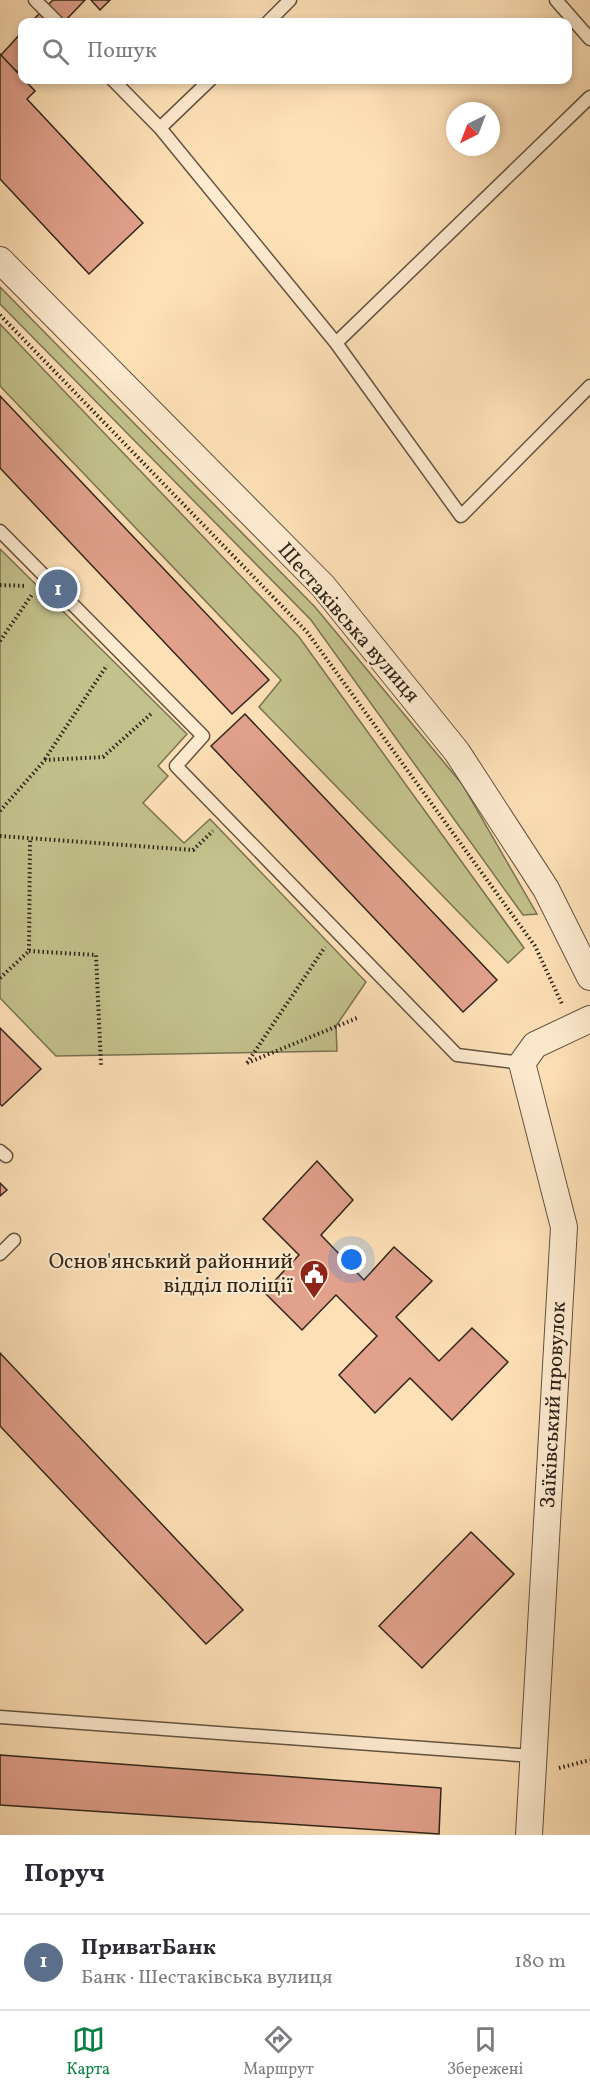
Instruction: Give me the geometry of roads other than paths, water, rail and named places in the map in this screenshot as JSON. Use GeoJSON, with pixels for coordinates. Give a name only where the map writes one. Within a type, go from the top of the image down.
{"type":"FeatureCollection","features":[{"type":"Feature","properties":{"kind":"street","name":"Шестаківська вулиця"},"geometry":{"type":"LineString","coordinates":[[0,260],[322,586],[344,612],[457,752],[546,889],[590,977]]}},
{"type":"Feature","properties":{"kind":"street"},"geometry":{"type":"LineString","coordinates":[[522,1063],[535,1044],[581,1023]]}},
{"type":"Feature","properties":{"kind":"street","name":"Заїківський провулок"},"geometry":{"type":"LineString","coordinates":[[522,1063],[564,1227],[529,1835]]}},
{"type":"Feature","properties":{"kind":"lane"},"geometry":{"type":"LineString","coordinates":[[35,0],[53,18]]}},
{"type":"Feature","properties":{"kind":"lane"},"geometry":{"type":"LineString","coordinates":[[272,18],[291,0]]}},
{"type":"Feature","properties":{"kind":"lane"},"geometry":{"type":"LineString","coordinates":[[556,0],[572,18]]}},
{"type":"Feature","properties":{"kind":"lane"},"geometry":{"type":"LineString","coordinates":[[572,18],[590,39]]}},
{"type":"Feature","properties":{"kind":"lane"},"geometry":{"type":"LineString","coordinates":[[117,84],[160,128],[336,344],[461,516],[590,386]]}},
{"type":"Feature","properties":{"kind":"lane"},"geometry":{"type":"LineString","coordinates":[[160,128],[206,84]]}},
{"type":"Feature","properties":{"kind":"lane"},"geometry":{"type":"LineString","coordinates":[[336,344],[590,97]]}},
{"type":"Feature","properties":{"kind":"lane"},"geometry":{"type":"LineString","coordinates":[[0,531],[203,736],[176,766],[457,1055],[522,1063]]}},
{"type":"Feature","properties":{"kind":"lane"},"geometry":{"type":"LineString","coordinates":[[0,1254],[14,1240]]}},
{"type":"Feature","properties":{"kind":"lane"},"geometry":{"type":"LineString","coordinates":[[0,1717],[534,1756]]}},
{"type":"Feature","properties":{"kind":"place","name":"ПриватБанк"},"geometry":{"type":"Point","coordinates":[58,589]}},
{"type":"Feature","properties":{"kind":"place","name":"Основ'янський районний відділ поліції"},"geometry":{"type":"Point","coordinates":[314,1300]}}]}
